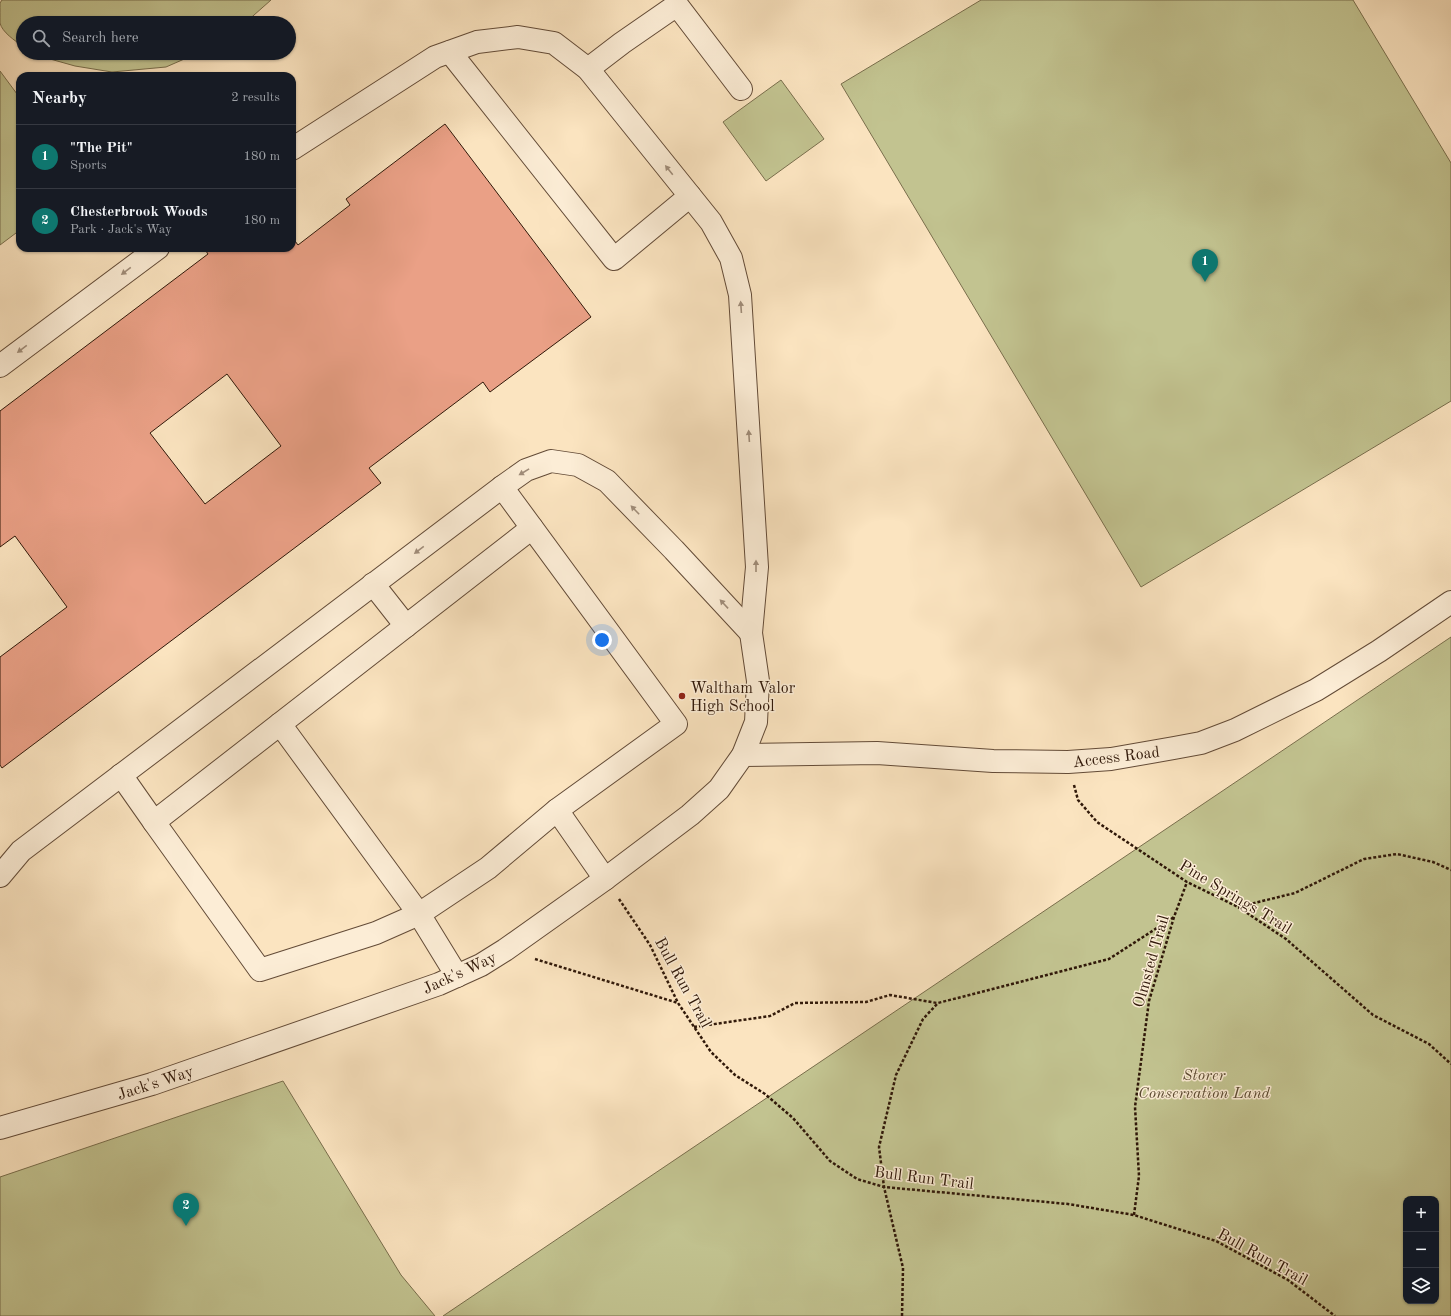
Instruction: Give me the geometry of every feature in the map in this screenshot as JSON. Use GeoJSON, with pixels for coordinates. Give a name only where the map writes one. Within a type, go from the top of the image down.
{"type":"FeatureCollection","features":[{"type":"Feature","properties":{"kind":"street"},"geometry":{"type":"LineString","coordinates":[[588,69],[622,43],[678,5],[740,89]]}},
{"type":"Feature","properties":{"kind":"street","name":"Jack's Way"},"geometry":{"type":"LineString","coordinates":[[1,1122],[152,1084],[357,1013],[457,976],[481,965],[505,950],[605,879],[690,815],[719,789],[743,755],[756,722],[758,681],[751,633],[756,567],[740,295],[731,258],[711,222],[588,69],[554,43],[518,37],[477,42],[435,57],[296,146]]}},
{"type":"Feature","properties":{"kind":"street"},"geometry":{"type":"LineString","coordinates":[[450,52],[614,259],[690,196]]}},
{"type":"Feature","properties":{"kind":"street"},"geometry":{"type":"LineString","coordinates":[[0,366],[153,252]]}},
{"type":"Feature","properties":{"kind":"street"},"geometry":{"type":"LineString","coordinates":[[0,876],[21,851],[502,487],[526,470],[551,461],[578,465],[607,481],[751,633]]}},
{"type":"Feature","properties":{"kind":"street"},"geometry":{"type":"LineString","coordinates":[[121,775],[260,970],[376,933],[419,914],[488,868],[557,810],[676,724],[502,487]]}},
{"type":"Feature","properties":{"kind":"street"},"geometry":{"type":"LineString","coordinates":[[154,822],[532,528]]}},
{"type":"Feature","properties":{"kind":"street"},"geometry":{"type":"LineString","coordinates":[[374,584],[406,626]]}},
{"type":"Feature","properties":{"kind":"street","name":"Access Road"},"geometry":{"type":"LineString","coordinates":[[743,755],[877,753],[992,761],[1068,762],[1111,759],[1201,743],[1235,730],[1316,690],[1379,651],[1451,602]]}},
{"type":"Feature","properties":{"kind":"street"},"geometry":{"type":"LineString","coordinates":[[280,724],[419,914],[457,976]]}},
{"type":"Feature","properties":{"kind":"street"},"geometry":{"type":"LineString","coordinates":[[557,810],[605,879]]}},
{"type":"Feature","properties":{"kind":"path","name":"Pine Springs Trail"},"geometry":{"type":"LineString","coordinates":[[1068,762],[1078,800],[1096,822],[1187,882],[1238,907],[1286,939],[1373,1016],[1429,1044],[1451,1064]]}},
{"type":"Feature","properties":{"kind":"path"},"geometry":{"type":"LineString","coordinates":[[1238,907],[1295,893],[1364,859],[1397,854],[1433,862],[1451,870]]}},
{"type":"Feature","properties":{"kind":"path","name":"Bull Run Trail"},"geometry":{"type":"LineString","coordinates":[[605,879],[650,945],[678,1003],[711,1052],[735,1075],[765,1094],[793,1118],[830,1161],[857,1179],[884,1187],[1068,1204],[1134,1215],[1216,1241],[1288,1280],[1335,1316]]}},
{"type":"Feature","properties":{"kind":"path","name":"Olmsted Trail"},"geometry":{"type":"LineString","coordinates":[[1134,1215],[1139,1176],[1135,1107],[1149,1001],[1174,916],[1187,882]]}},
{"type":"Feature","properties":{"kind":"path"},"geometry":{"type":"LineString","coordinates":[[694,1027],[770,1016],[795,1003],[866,1002],[890,995],[938,1003],[1109,959],[1174,916]]}},
{"type":"Feature","properties":{"kind":"path"},"geometry":{"type":"LineString","coordinates":[[505,950],[678,1003]]}},
{"type":"Feature","properties":{"kind":"path"},"geometry":{"type":"LineString","coordinates":[[902,1316],[903,1268],[884,1187],[880,1147],[896,1074],[923,1018],[938,1003]]}},
{"type":"Feature","properties":{"kind":"green space"},"geometry":{"type":"Polygon","coordinates":[[[2,0],[271,0],[253,16],[16,16],[16,42],[3,30],[1,26],[0,3],[2,0]]]}},
{"type":"Feature","properties":{"kind":"green space"},"geometry":{"type":"Polygon","coordinates":[[[981,0],[1353,0],[1451,163],[1451,401],[1141,587],[841,84],[981,0]]]}},
{"type":"Feature","properties":{"kind":"green space"},"geometry":{"type":"Polygon","coordinates":[[[54,60],[182,60],[166,67],[112,72],[75,66],[54,60]]]}},
{"type":"Feature","properties":{"kind":"green space"},"geometry":{"type":"Polygon","coordinates":[[[0,71],[16,93],[16,233],[0,245],[0,71]]]}},
{"type":"Feature","properties":{"kind":"green space"},"geometry":{"type":"Polygon","coordinates":[[[781,80],[824,139],[766,181],[723,122],[781,80]]]}},
{"type":"Feature","properties":{"kind":"green space","name":"Storer Conservation Land"},"geometry":{"type":"Polygon","coordinates":[[[1451,637],[1451,1316],[443,1316],[1451,637]]]}},
{"type":"Feature","properties":{"kind":"green space"},"geometry":{"type":"Polygon","coordinates":[[[283,1081],[401,1275],[435,1316],[0,1316],[0,1177],[283,1081]]]}},
{"type":"Feature","properties":{"kind":"building"},"geometry":{"type":"Polygon","coordinates":[[[445,124],[591,317],[490,392],[483,382],[369,468],[381,483],[2,768],[0,765],[0,657],[67,607],[15,536],[0,547],[0,411],[208,254],[207,252],[296,252],[296,242],[298,245],[350,205],[346,199],[445,124]],[[227,374],[150,433],[205,504],[281,446],[227,374]]]}},
{"type":"Feature","properties":{"kind":"place","name":"\"The Pit\""},"geometry":{"type":"Point","coordinates":[1205,282]}},
{"type":"Feature","properties":{"kind":"place","name":"Waltham Valor High School"},"geometry":{"type":"Point","coordinates":[682,696]}},
{"type":"Feature","properties":{"kind":"place","name":"Chesterbrook Woods"},"geometry":{"type":"Point","coordinates":[186,1226]}}]}
